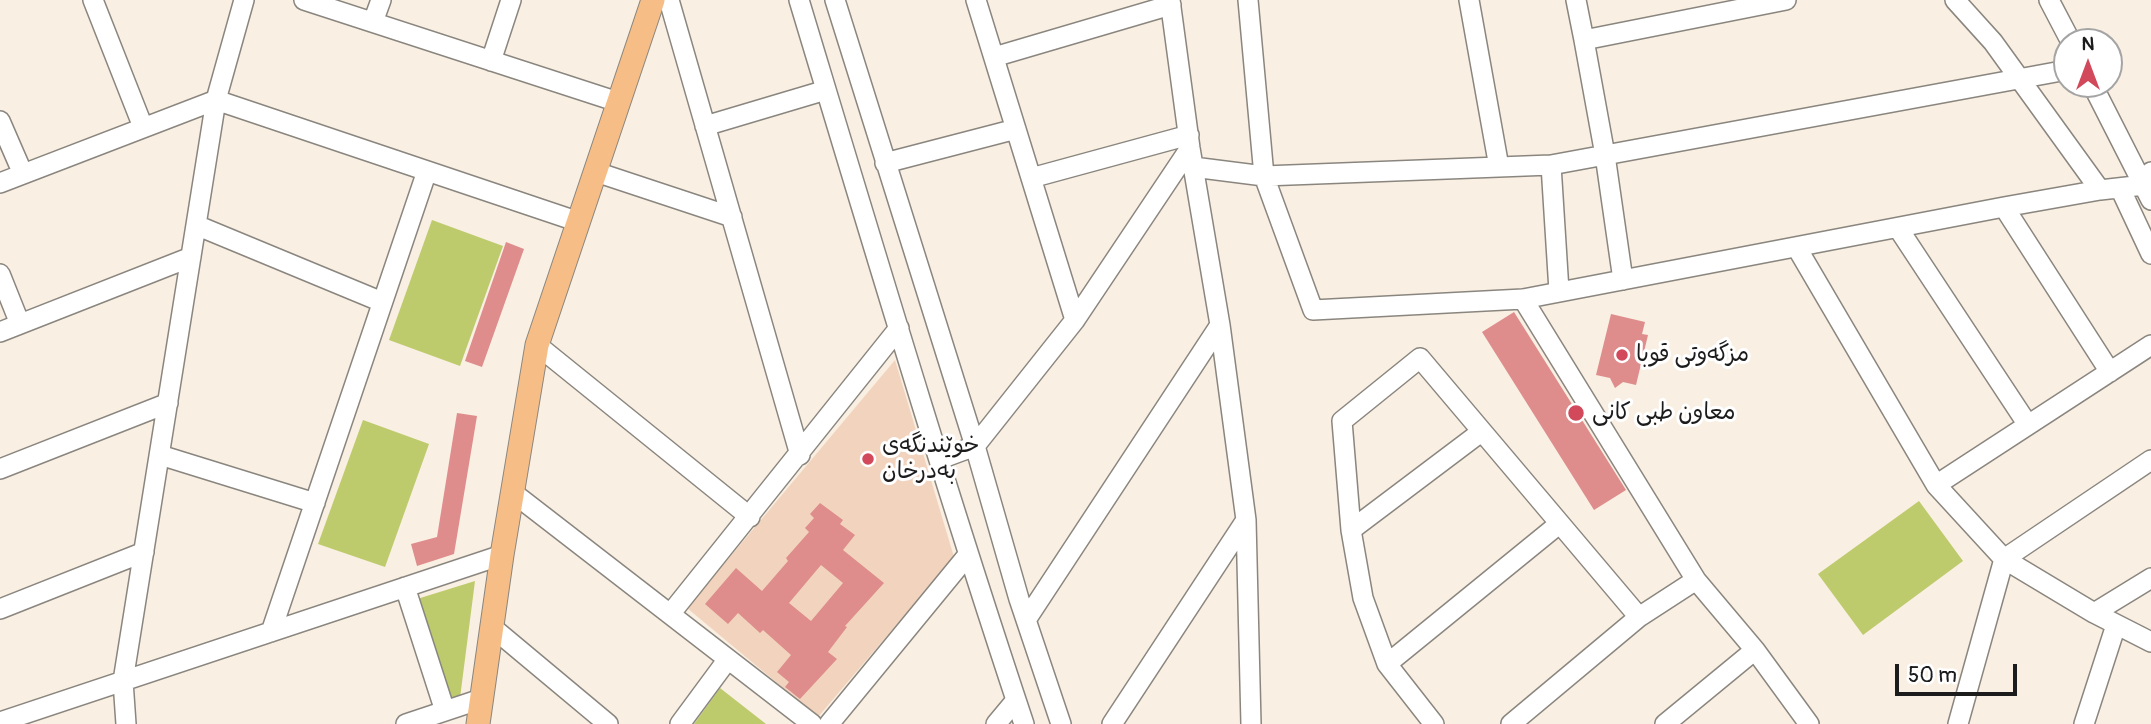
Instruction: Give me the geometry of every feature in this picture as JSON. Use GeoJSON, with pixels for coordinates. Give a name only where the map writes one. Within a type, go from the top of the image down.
{"type":"FeatureCollection","features":[{"type":"Feature","properties":{"kind":"main road"},"geometry":{"type":"LineString","coordinates":[[478,724],[502,555],[537,345],[653,0]]}},
{"type":"Feature","properties":{"kind":"street"},"geometry":{"type":"LineString","coordinates":[[93,0],[143,127]]}},
{"type":"Feature","properties":{"kind":"street"},"geometry":{"type":"LineString","coordinates":[[304,0],[618,102]]}},
{"type":"Feature","properties":{"kind":"street"},"geometry":{"type":"LineString","coordinates":[[373,22],[381,0]]}},
{"type":"Feature","properties":{"kind":"street"},"geometry":{"type":"LineString","coordinates":[[491,61],[511,0]]}},
{"type":"Feature","properties":{"kind":"street"},"geometry":{"type":"LineString","coordinates":[[669,0],[800,455]]}},
{"type":"Feature","properties":{"kind":"street"},"geometry":{"type":"LineString","coordinates":[[799,0],[940,459],[967,556],[1024,724]]}},
{"type":"Feature","properties":{"kind":"street"},"geometry":{"type":"LineString","coordinates":[[835,0],[975,446],[1026,620],[1061,724]]}},
{"type":"Feature","properties":{"kind":"street"},"geometry":{"type":"LineString","coordinates":[[976,0],[1075,320]]}},
{"type":"Feature","properties":{"kind":"street"},"geometry":{"type":"LineString","coordinates":[[1248,0],[1264,176],[1313,310],[1523,299],[2004,207],[2110,189],[2149,186],[2100,98]]}},
{"type":"Feature","properties":{"kind":"street"},"geometry":{"type":"LineString","coordinates":[[1469,0],[1499,167]]}},
{"type":"Feature","properties":{"kind":"street"},"geometry":{"type":"LineString","coordinates":[[1576,0],[1605,155],[1623,279]]}},
{"type":"Feature","properties":{"kind":"street"},"geometry":{"type":"LineString","coordinates":[[1584,40],[1786,0]]}},
{"type":"Feature","properties":{"kind":"street"},"geometry":{"type":"LineString","coordinates":[[1955,0],[1993,42],[2019,80],[2110,189],[2151,254]]}},
{"type":"Feature","properties":{"kind":"street"},"geometry":{"type":"LineString","coordinates":[[2049,0],[2064,28]]}},
{"type":"Feature","properties":{"kind":"street"},"geometry":{"type":"LineString","coordinates":[[126,724],[124,681],[216,100],[244,1]]}},
{"type":"Feature","properties":{"kind":"street"},"geometry":{"type":"LineString","coordinates":[[993,57],[1170,3],[1220,326],[1246,520],[1251,724]]}},
{"type":"Feature","properties":{"kind":"street"},"geometry":{"type":"LineString","coordinates":[[1031,177],[1191,150],[1264,176],[1551,165],[2053,74]]}},
{"type":"Feature","properties":{"kind":"street"},"geometry":{"type":"LineString","coordinates":[[705,126],[826,90]]}},
{"type":"Feature","properties":{"kind":"street"},"geometry":{"type":"LineString","coordinates":[[0,183],[216,100],[579,222]]}},
{"type":"Feature","properties":{"kind":"street"},"geometry":{"type":"LineString","coordinates":[[0,121],[23,174]]}},
{"type":"Feature","properties":{"kind":"street"},"geometry":{"type":"LineString","coordinates":[[885,163],[1016,130]]}},
{"type":"Feature","properties":{"kind":"street"},"geometry":{"type":"LineString","coordinates":[[940,459],[975,446],[1075,320],[1191,150]]}},
{"type":"Feature","properties":{"kind":"street"},"geometry":{"type":"LineString","coordinates":[[1551,165],[1559,291]]}},
{"type":"Feature","properties":{"kind":"street"},"geometry":{"type":"LineString","coordinates":[[271,632],[427,171]]}},
{"type":"Feature","properties":{"kind":"street"},"geometry":{"type":"LineString","coordinates":[[596,172],[732,217]]}},
{"type":"Feature","properties":{"kind":"street"},"geometry":{"type":"LineString","coordinates":[[2004,207],[2110,372]]}},
{"type":"Feature","properties":{"kind":"street"},"geometry":{"type":"LineString","coordinates":[[196,225],[382,302]]}},
{"type":"Feature","properties":{"kind":"street"},"geometry":{"type":"LineString","coordinates":[[1898,228],[2028,425]]}},
{"type":"Feature","properties":{"kind":"street"},"geometry":{"type":"LineString","coordinates":[[1797,247],[1937,485],[2004,559],[2094,613],[2151,642]]}},
{"type":"Feature","properties":{"kind":"street"},"geometry":{"type":"LineString","coordinates":[[0,332],[191,257]]}},
{"type":"Feature","properties":{"kind":"street"},"geometry":{"type":"LineString","coordinates":[[0,274],[20,324]]}},
{"type":"Feature","properties":{"kind":"street"},"geometry":{"type":"LineString","coordinates":[[1523,299],[1696,580],[1755,650],[1810,724]]}},
{"type":"Feature","properties":{"kind":"street"},"geometry":{"type":"LineString","coordinates":[[1026,620],[1220,326]]}},
{"type":"Feature","properties":{"kind":"street"},"geometry":{"type":"LineString","coordinates":[[671,613],[899,328]]}},
{"type":"Feature","properties":{"kind":"street"},"geometry":{"type":"LineString","coordinates":[[537,345],[750,517]]}},
{"type":"Feature","properties":{"kind":"street"},"geometry":{"type":"LineString","coordinates":[[1937,485],[2151,345]]}},
{"type":"Feature","properties":{"kind":"street"},"geometry":{"type":"LineString","coordinates":[[1434,724],[1387,664],[1363,598],[1351,530],[1342,421],[1420,358],[1639,617]]}},
{"type":"Feature","properties":{"kind":"street"},"geometry":{"type":"LineString","coordinates":[[0,469],[168,403]]}},
{"type":"Feature","properties":{"kind":"street"},"geometry":{"type":"LineString","coordinates":[[1351,530],[1481,432]]}},
{"type":"Feature","properties":{"kind":"street"},"geometry":{"type":"LineString","coordinates":[[160,455],[315,503]]}},
{"type":"Feature","properties":{"kind":"street"},"geometry":{"type":"LineString","coordinates":[[1958,724],[2004,559],[2151,460]]}},
{"type":"Feature","properties":{"kind":"street"},"geometry":{"type":"LineString","coordinates":[[512,492],[812,724]]}},
{"type":"Feature","properties":{"kind":"street"},"geometry":{"type":"LineString","coordinates":[[1112,724],[1246,520]]}},
{"type":"Feature","properties":{"kind":"street"},"geometry":{"type":"LineString","coordinates":[[1387,664],[1559,524]]}},
{"type":"Feature","properties":{"kind":"street"},"geometry":{"type":"LineString","coordinates":[[0,609],[144,552]]}},
{"type":"Feature","properties":{"kind":"street"},"geometry":{"type":"LineString","coordinates":[[0,722],[502,555]]}},
{"type":"Feature","properties":{"kind":"street"},"geometry":{"type":"LineString","coordinates":[[829,724],[967,556]]}},
{"type":"Feature","properties":{"kind":"street"},"geometry":{"type":"LineString","coordinates":[[2094,613],[2151,578]]}},
{"type":"Feature","properties":{"kind":"street"},"geometry":{"type":"LineString","coordinates":[[1518,722],[1639,617],[1696,580]]}},
{"type":"Feature","properties":{"kind":"street"},"geometry":{"type":"LineString","coordinates":[[405,587],[445,711]]}},
{"type":"Feature","properties":{"kind":"street"},"geometry":{"type":"LineString","coordinates":[[2084,724],[2116,625]]}},
{"type":"Feature","properties":{"kind":"street"},"geometry":{"type":"LineString","coordinates":[[493,628],[608,724]]}},
{"type":"Feature","properties":{"kind":"street"},"geometry":{"type":"LineString","coordinates":[[1665,724],[1755,650]]}},
{"type":"Feature","properties":{"kind":"street"},"geometry":{"type":"LineString","coordinates":[[680,724],[728,659]]}},
{"type":"Feature","properties":{"kind":"street"},"geometry":{"type":"LineString","coordinates":[[406,724],[481,699]]}},
{"type":"Feature","properties":{"kind":"street"},"geometry":{"type":"LineString","coordinates":[[996,724],[1016,700]]}},
{"type":"Feature","properties":{"kind":"shaded area","name":"خوێندنگەی بەدرخان"},"geometry":{"type":"Polygon","coordinates":[[[895,360],[954,557],[818,717],[687,608],[895,360]]]}},
{"type":"Feature","properties":{"kind":"green space"},"geometry":{"type":"Polygon","coordinates":[[[432,220],[503,246],[460,366],[389,340],[432,220]]]}},
{"type":"Feature","properties":{"kind":"green space"},"geometry":{"type":"Polygon","coordinates":[[[363,420],[429,444],[385,567],[318,544],[363,420]]]}},
{"type":"Feature","properties":{"kind":"green space"},"geometry":{"type":"Polygon","coordinates":[[[1919,501],[1963,561],[1863,635],[1818,574],[1919,501]]]}},
{"type":"Feature","properties":{"kind":"green space"},"geometry":{"type":"Polygon","coordinates":[[[475,581],[460,698],[449,701],[417,599],[475,581]]]}},
{"type":"Feature","properties":{"kind":"green space"},"geometry":{"type":"Polygon","coordinates":[[[720,688],[766,724],[694,724],[720,688]]]}},
{"type":"Feature","properties":{"kind":"building"},"geometry":{"type":"Polygon","coordinates":[[[506,242],[524,249],[482,367],[465,361],[506,242]]]}},
{"type":"Feature","properties":{"kind":"building"},"geometry":{"type":"Polygon","coordinates":[[[1514,312],[1626,490],[1594,510],[1482,332],[1514,312]]]}},
{"type":"Feature","properties":{"kind":"building","name":"مزگەوتی قوبا"},"geometry":{"type":"Polygon","coordinates":[[[1611,314],[1645,322],[1642,334],[1648,335],[1636,385],[1623,382],[1615,388],[1610,378],[1596,375],[1611,314]]]}},
{"type":"Feature","properties":{"kind":"building"},"geometry":{"type":"Polygon","coordinates":[[[457,413],[477,416],[454,554],[417,566],[411,544],[437,537],[457,413]]]}},
{"type":"Feature","properties":{"kind":"building"},"geometry":{"type":"Polygon","coordinates":[[[820,503],[843,520],[840,524],[855,535],[843,550],[884,583],[845,626],[847,627],[828,652],[837,659],[800,699],[785,687],[789,682],[777,672],[791,655],[763,630],[760,633],[738,613],[728,624],[705,604],[736,568],[762,591],[809,532],[805,528],[814,518],[810,514],[820,503]],[[821,565],[789,603],[811,621],[843,583],[821,565]]]}},
{"type":"Feature","properties":{"kind":"place","name":"مزگەوتی قوبا"},"geometry":{"type":"Point","coordinates":[1622,355]}},
{"type":"Feature","properties":{"kind":"place","name":"معاون طبی کانی"},"geometry":{"type":"Point","coordinates":[1576,413]}},
{"type":"Feature","properties":{"kind":"place","name":"خوێندنگەی بەدرخان"},"geometry":{"type":"Point","coordinates":[868,459]}}]}
